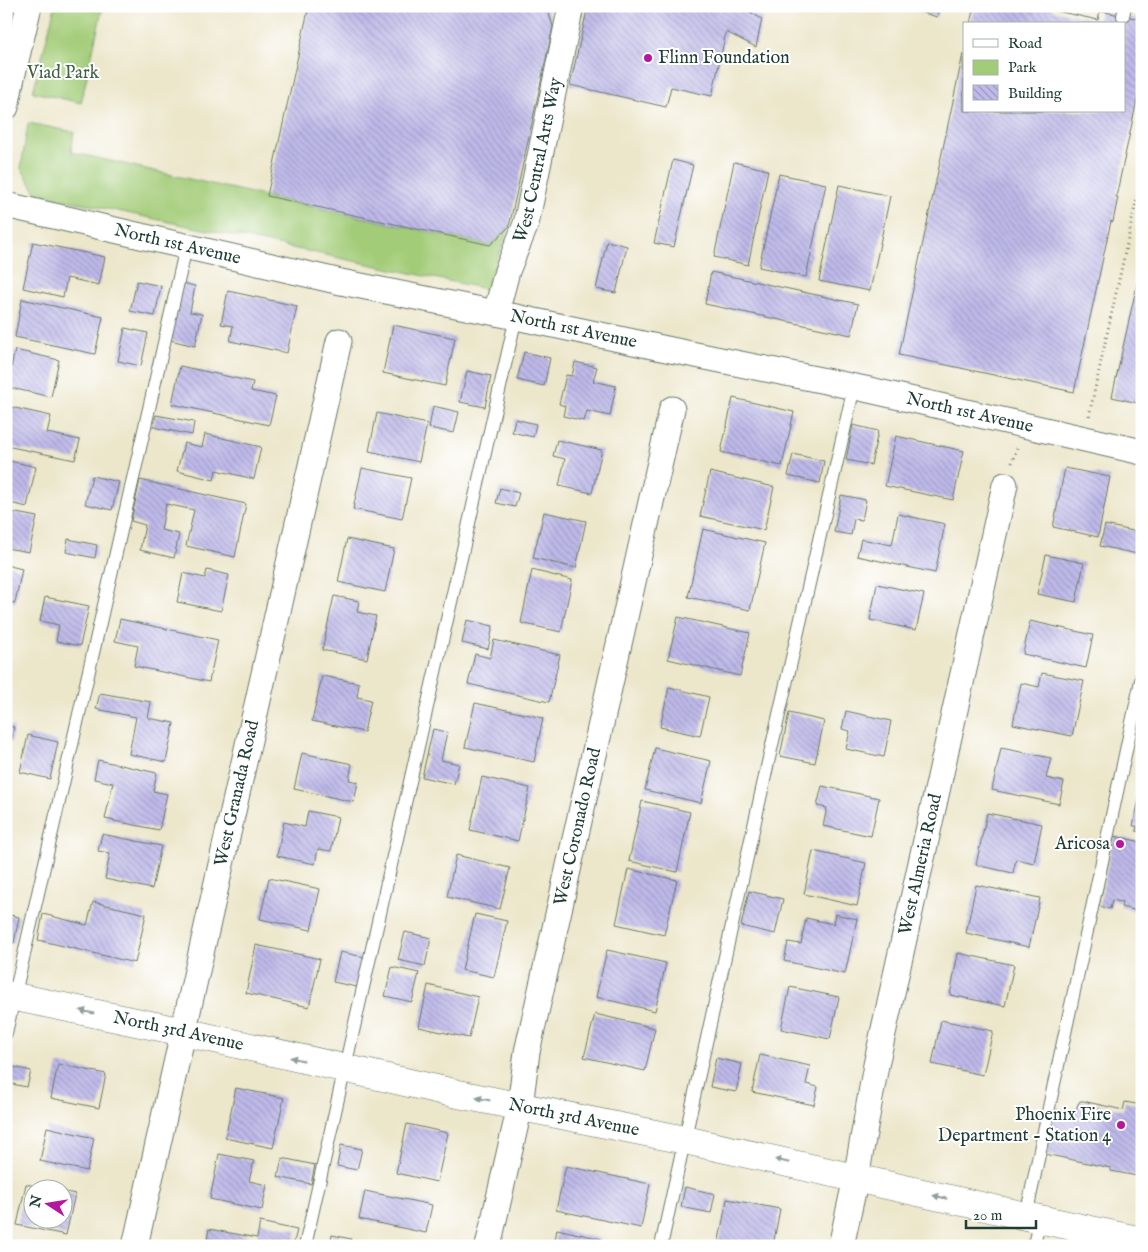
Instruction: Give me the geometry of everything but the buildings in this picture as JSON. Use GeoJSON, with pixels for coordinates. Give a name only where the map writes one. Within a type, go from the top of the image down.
{"type":"FeatureCollection","features":[{"type":"Feature","properties":{"kind":"street"},"geometry":{"type":"LineString","coordinates":[[6,107],[29,6]]}},
{"type":"Feature","properties":{"kind":"street","name":"West Central Arts Way"},"geometry":{"type":"LineString","coordinates":[[506,315],[507,271],[526,224],[571,6]]}},
{"type":"Feature","properties":{"kind":"street","name":"North 1st Avenue"},"geometry":{"type":"LineString","coordinates":[[6,205],[341,282],[854,387],[1142,452]]}},
{"type":"Feature","properties":{"kind":"street","name":"West Granada Road"},"geometry":{"type":"LineString","coordinates":[[135,1246],[338,341]]}},
{"type":"Feature","properties":{"kind":"street","name":"West Coronado Road"},"geometry":{"type":"LineString","coordinates":[[488,1246],[520,1106],[527,1052],[672,409]]}},
{"type":"Feature","properties":{"kind":"street","name":"West Almeria Road"},"geometry":{"type":"LineString","coordinates":[[840,1246],[856,1178],[876,1064],[1005,485]]}},
{"type":"Feature","properties":{"kind":"street","name":"North 3rd Avenue"},"geometry":{"type":"LineString","coordinates":[[10,996],[184,1032],[344,1069],[685,1140],[1142,1241]]}},
{"type":"Feature","properties":{"kind":"lane"},"geometry":{"type":"LineString","coordinates":[[6,1033],[10,996],[186,247]]}},
{"type":"Feature","properties":{"kind":"lane"},"geometry":{"type":"LineString","coordinates":[[306,1246],[506,315]]}},
{"type":"Feature","properties":{"kind":"lane"},"geometry":{"type":"LineString","coordinates":[[661,1246],[767,767],[854,387]]}},
{"type":"Feature","properties":{"kind":"lane"},"geometry":{"type":"LineString","coordinates":[[1034,1246],[1033,1218],[1051,1098],[1142,676]]}},
{"type":"Feature","properties":{"kind":"path"},"geometry":{"type":"LineString","coordinates":[[1086,440],[1093,393],[1142,175]]}},
{"type":"Feature","properties":{"kind":"path"},"geometry":{"type":"LineString","coordinates":[[1005,485],[1024,426]]}},
{"type":"Feature","properties":{"kind":"green space","name":"Viad Park"},"geometry":{"type":"Polygon","coordinates":[[[55,6],[103,6],[81,103],[33,92],[55,6]]]}},
{"type":"Feature","properties":{"kind":"green space","name":"Viad Park"},"geometry":{"type":"Polygon","coordinates":[[[28,123],[74,132],[71,152],[490,245],[509,227],[486,289],[37,194],[21,168],[28,123]]]}},
{"type":"Feature","properties":{"kind":"place","name":"Flinn Foundation"},"geometry":{"type":"Point","coordinates":[648,58]}},
{"type":"Feature","properties":{"kind":"place","name":"Aricosa"},"geometry":{"type":"Point","coordinates":[1120,844]}},
{"type":"Feature","properties":{"kind":"place","name":"Phoenix Fire Department - Station 4"},"geometry":{"type":"Point","coordinates":[1121,1125]}}]}
